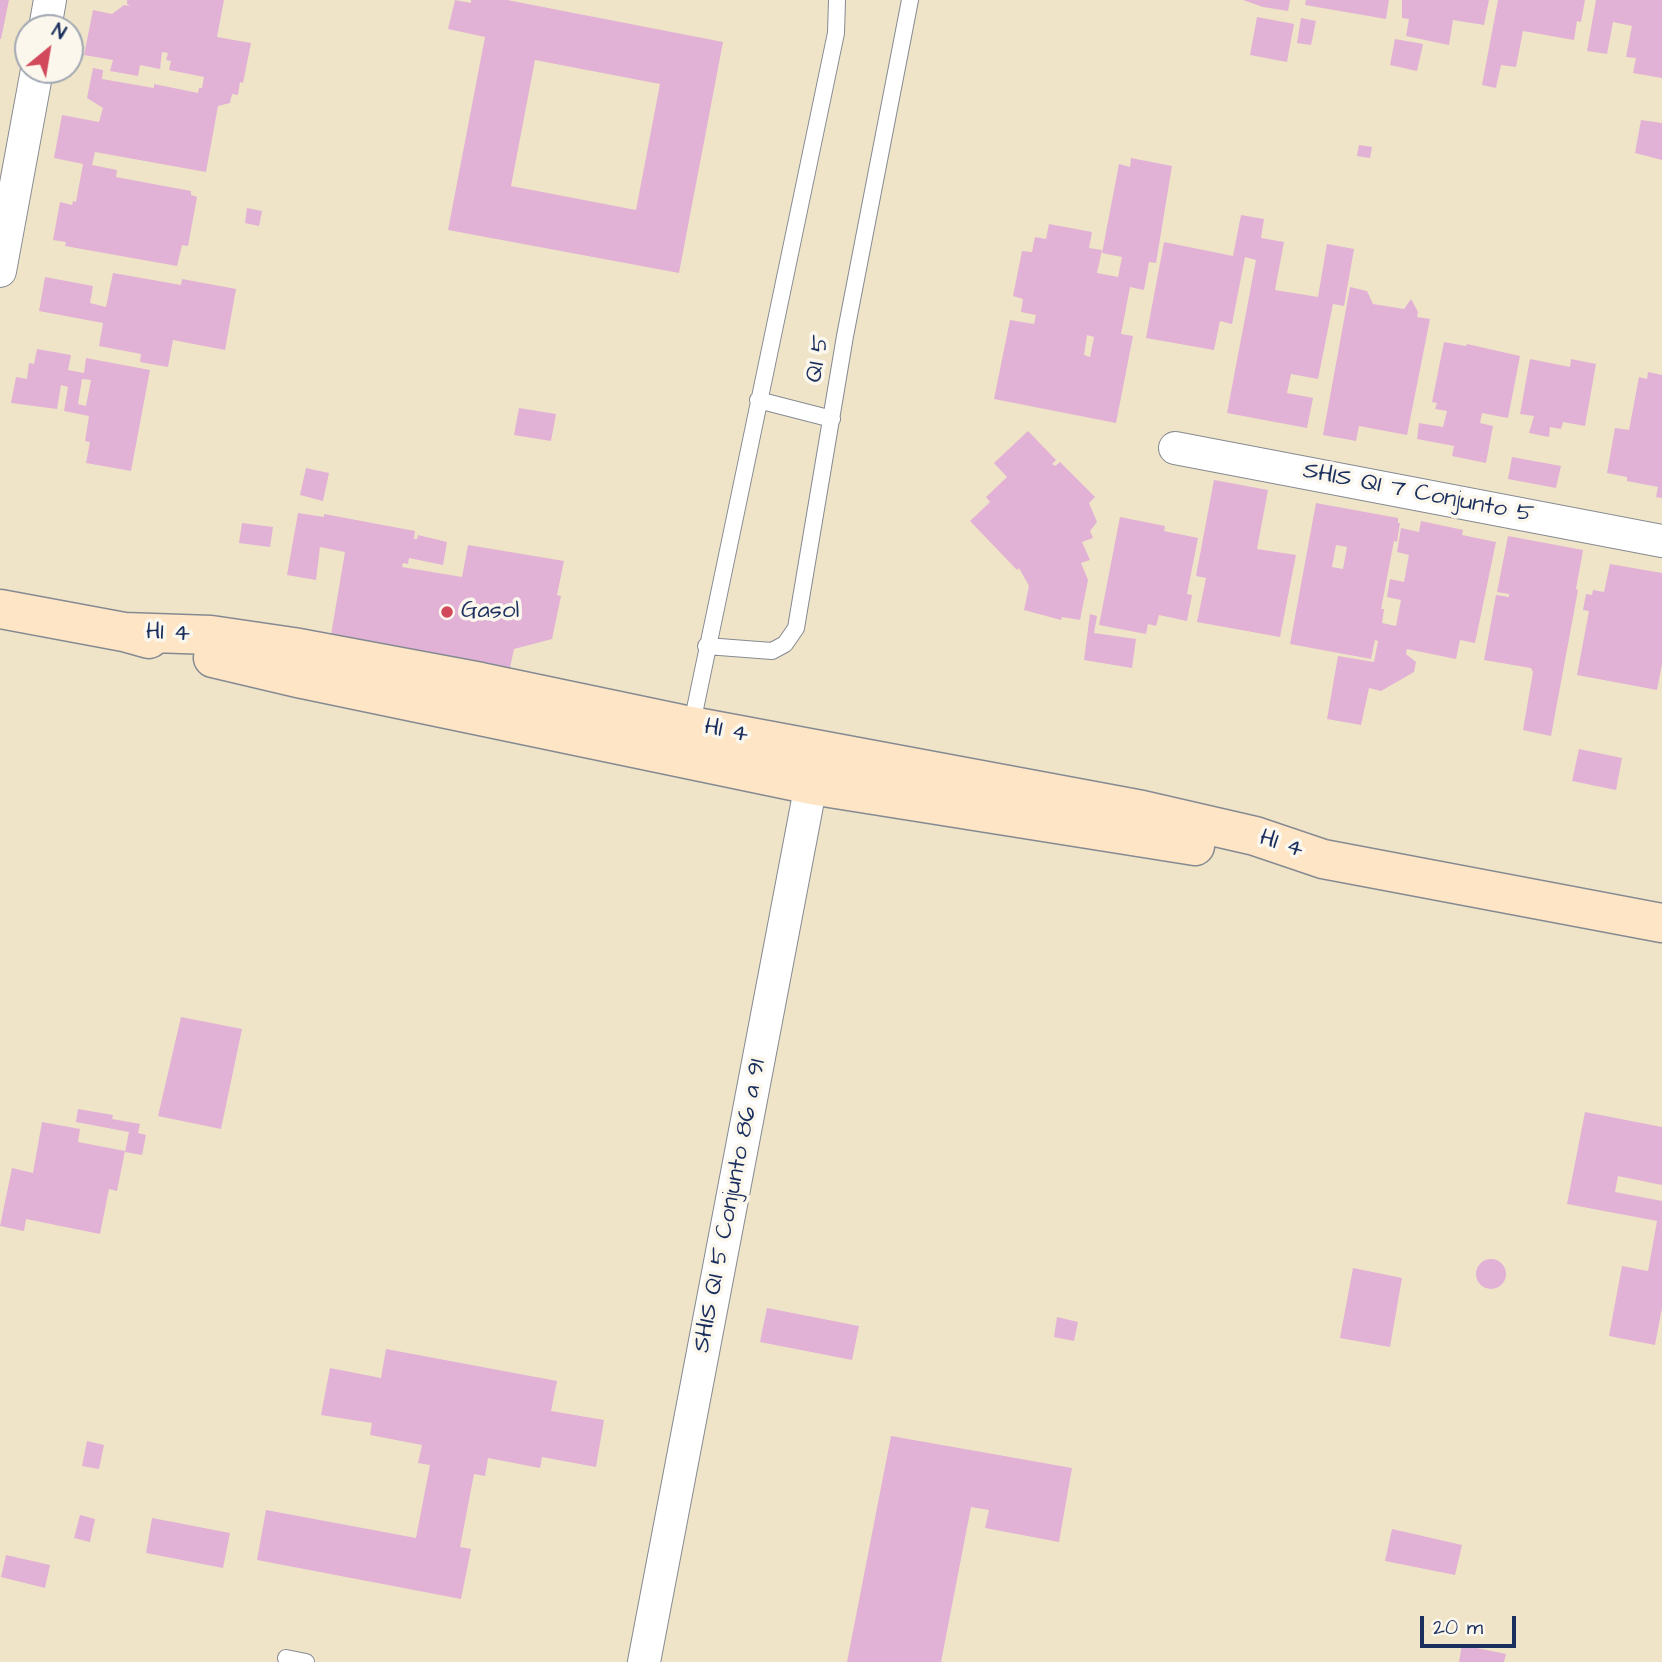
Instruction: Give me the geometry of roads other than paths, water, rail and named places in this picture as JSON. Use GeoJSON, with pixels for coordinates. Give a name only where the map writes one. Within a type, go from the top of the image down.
{"type":"FeatureCollection","features":[{"type":"Feature","properties":{"kind":"street"},"geometry":{"type":"LineString","coordinates":[[0,271],[34,84]]}},
{"type":"Feature","properties":{"kind":"street","name":"SHIS QI 7 Conjunto 5"},"geometry":{"type":"LineString","coordinates":[[1175,448],[1662,541]]}},
{"type":"Feature","properties":{"kind":"street","name":"HI 4"},"geometry":{"type":"LineString","coordinates":[[0,610],[124,632],[211,635],[494,685],[687,742],[1216,849],[1277,858],[1323,859],[1662,923]]}},
{"type":"Feature","properties":{"kind":"street","name":"SHIS QI 5 Conjunto 86 a 91"},"geometry":{"type":"LineString","coordinates":[[644,1662],[815,767]]}},
{"type":"Feature","properties":{"kind":"lane","name":"QI 5"},"geometry":{"type":"LineString","coordinates":[[687,742],[836,33],[837,0]]}},
{"type":"Feature","properties":{"kind":"lane","name":"QI 5"},"geometry":{"type":"LineString","coordinates":[[706,646],[772,651],[785,644],[796,628],[910,0]]}},
{"type":"Feature","properties":{"kind":"lane"},"geometry":{"type":"LineString","coordinates":[[758,400],[832,419]]}},
{"type":"Feature","properties":{"kind":"lane"},"geometry":{"type":"LineString","coordinates":[[286,1658],[306,1662]]}},
{"type":"Feature","properties":{"kind":"place","name":"Gasol"},"geometry":{"type":"Point","coordinates":[447,612]}}]}
